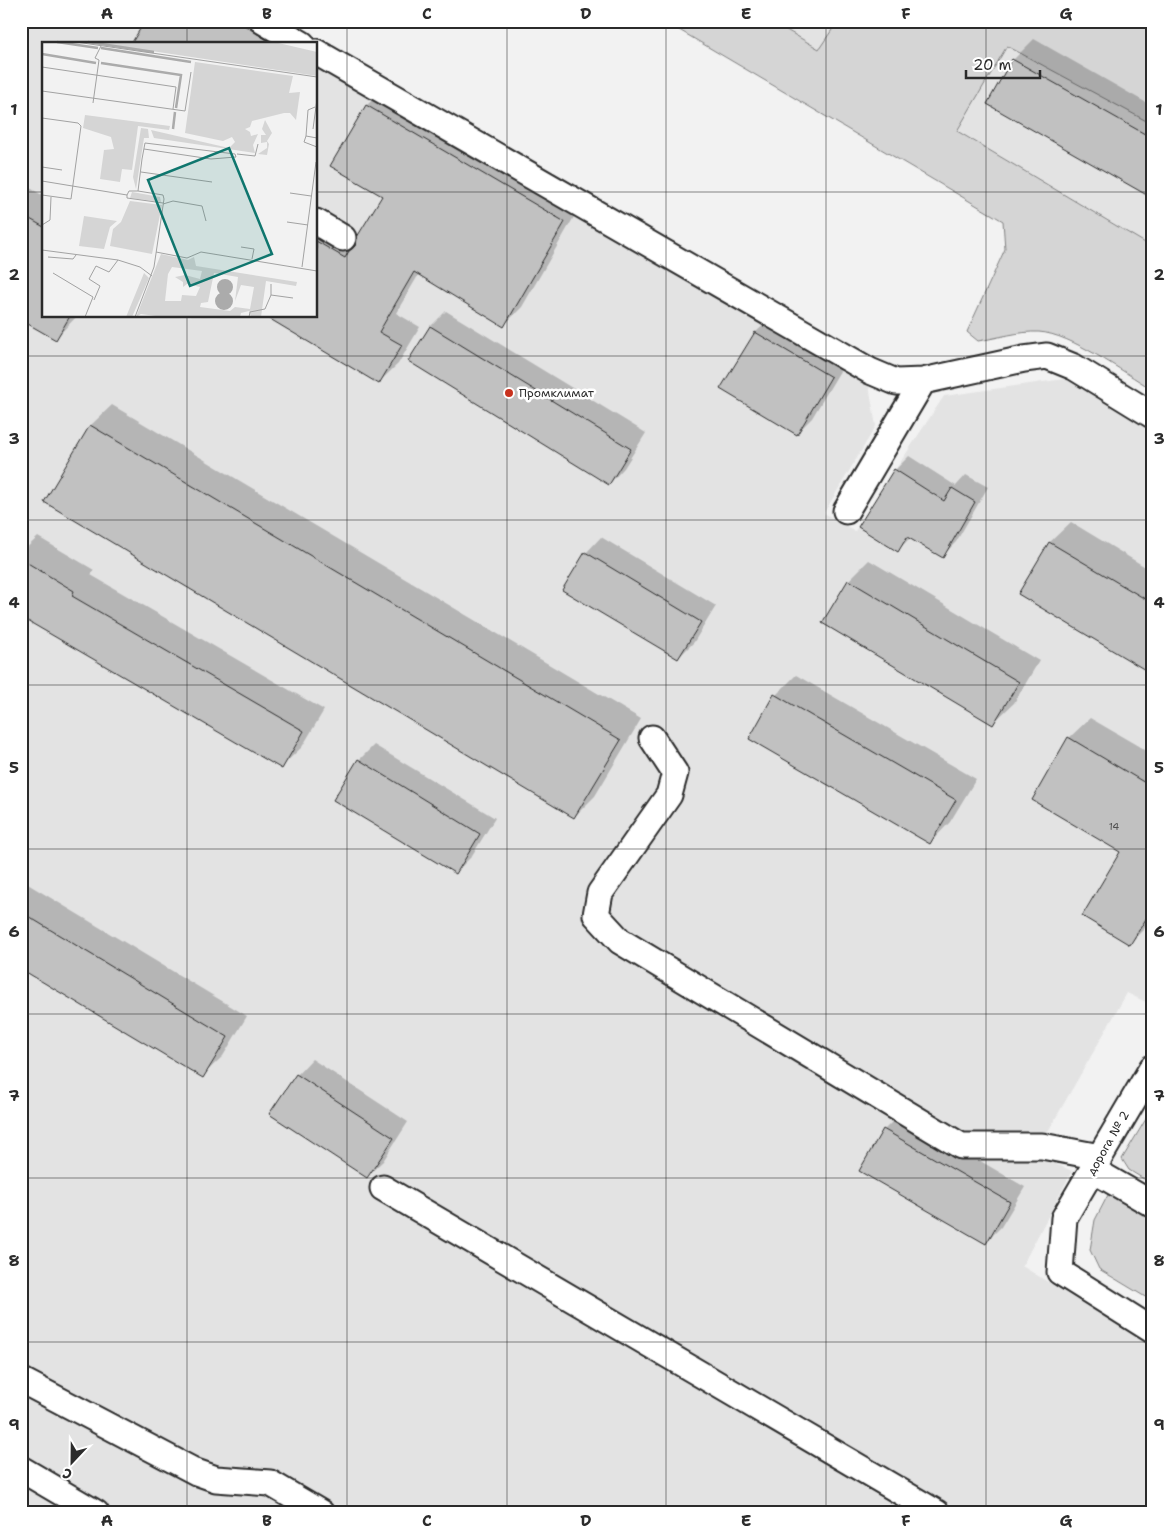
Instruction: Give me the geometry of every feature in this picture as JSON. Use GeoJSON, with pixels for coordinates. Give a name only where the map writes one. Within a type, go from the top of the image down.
{"type":"FeatureCollection","features":[{"type":"Feature","properties":{"kind":"street"},"geometry":{"type":"LineString","coordinates":[[265,30],[297,42]]}},
{"type":"Feature","properties":{"kind":"street"},"geometry":{"type":"LineString","coordinates":[[318,53],[870,371],[896,382],[923,380],[1024,358],[1047,356],[1074,367],[1152,415]]}},
{"type":"Feature","properties":{"kind":"street"},"geometry":{"type":"LineString","coordinates":[[318,223],[343,238]]}},
{"type":"Feature","properties":{"kind":"street"},"geometry":{"type":"LineString","coordinates":[[846,511],[923,380]]}},
{"type":"Feature","properties":{"kind":"street"},"geometry":{"type":"LineString","coordinates":[[652,738],[675,772],[669,795],[600,893],[596,915],[620,941],[961,1146],[1042,1146],[1096,1164],[1152,1204]]}},
{"type":"Feature","properties":{"kind":"street","name":"дорога № 2"},"geometry":{"type":"LineString","coordinates":[[1152,1068],[1064,1218],[1060,1272],[1152,1330]]}},
{"type":"Feature","properties":{"kind":"street"},"geometry":{"type":"LineString","coordinates":[[383,1188],[937,1513]]}},
{"type":"Feature","properties":{"kind":"street"},"geometry":{"type":"LineString","coordinates":[[21,1380],[196,1472],[216,1479],[270,1484],[321,1513]]}},
{"type":"Feature","properties":{"kind":"street"},"geometry":{"type":"LineString","coordinates":[[21,1469],[96,1513]]}},
{"type":"Feature","properties":{"kind":"shaded area"},"geometry":{"type":"Polygon","coordinates":[[[21,21],[238,21],[274,42],[42,42],[42,318],[318,318],[318,68],[869,386],[876,426],[824,513],[855,531],[944,396],[1071,378],[1152,427],[1152,1005],[1127,993],[1046,1135],[1038,1156],[1072,1171],[1022,1266],[1152,1346],[1152,1513],[34,1513],[21,1505],[21,21]]]}},
{"type":"Feature","properties":{"kind":"shaded area"},"geometry":{"type":"Polygon","coordinates":[[[664,21],[771,21],[819,49],[838,21],[1152,21],[1152,124],[1007,46],[957,131],[1152,247],[1152,389],[1081,346],[1052,334],[1039,332],[1024,333],[978,341],[967,332],[1005,249],[1003,221],[664,21]]]}},
{"type":"Feature","properties":{"kind":"shaded area"},"geometry":{"type":"Polygon","coordinates":[[[771,21],[1152,21],[1152,247],[957,131],[771,21]]]}},
{"type":"Feature","properties":{"kind":"shaded area"},"geometry":{"type":"Polygon","coordinates":[[[1152,1109],[1152,1184],[1129,1170],[1122,1159],[1152,1109]]]}},
{"type":"Feature","properties":{"kind":"shaded area"},"geometry":{"type":"Polygon","coordinates":[[[1109,1193],[1152,1220],[1152,1301],[1099,1269],[1090,1250],[1095,1220],[1109,1193]]]}},
{"type":"Feature","properties":{"kind":"building"},"geometry":{"type":"Polygon","coordinates":[[[145,21],[238,21],[270,42],[132,42],[145,21]]]}},
{"type":"Feature","properties":{"kind":"building"},"geometry":{"type":"Polygon","coordinates":[[[1012,59],[1152,138],[1152,198],[987,104],[1012,59]]]}},
{"type":"Feature","properties":{"kind":"building"},"geometry":{"type":"Polygon","coordinates":[[[366,105],[565,222],[504,327],[414,272],[379,332],[402,345],[379,384],[268,318],[318,318],[318,242],[345,258],[355,246],[357,237],[382,196],[330,166],[366,105]]]}},
{"type":"Feature","properties":{"kind":"building"},"geometry":{"type":"Polygon","coordinates":[[[21,214],[42,226],[42,318],[69,318],[56,340],[21,320],[21,214]]]}},
{"type":"Feature","properties":{"kind":"building"},"geometry":{"type":"Polygon","coordinates":[[[430,326],[631,449],[609,485],[408,361],[430,326]]]}},
{"type":"Feature","properties":{"kind":"building"},"geometry":{"type":"Polygon","coordinates":[[[755,332],[831,377],[797,435],[720,389],[755,332]]]}},
{"type":"Feature","properties":{"kind":"building"},"geometry":{"type":"Polygon","coordinates":[[[90,425],[621,740],[574,818],[44,502],[90,425]]]}},
{"type":"Feature","properties":{"kind":"building"},"geometry":{"type":"Polygon","coordinates":[[[894,469],[944,501],[952,488],[975,502],[943,558],[907,537],[898,552],[858,527],[894,469]]]}},
{"type":"Feature","properties":{"kind":"building"},"geometry":{"type":"Polygon","coordinates":[[[1049,542],[1152,603],[1152,674],[1018,594],[1049,542]]]}},
{"type":"Feature","properties":{"kind":"building"},"geometry":{"type":"Polygon","coordinates":[[[585,552],[701,622],[678,659],[562,590],[585,552]]]}},
{"type":"Feature","properties":{"kind":"building"},"geometry":{"type":"Polygon","coordinates":[[[21,559],[74,591],[72,596],[304,731],[282,769],[21,617],[21,559]]]}},
{"type":"Feature","properties":{"kind":"building"},"geometry":{"type":"Polygon","coordinates":[[[848,580],[1019,682],[993,725],[822,623],[848,580]]]}},
{"type":"Feature","properties":{"kind":"building"},"geometry":{"type":"Polygon","coordinates":[[[774,694],[956,800],[930,844],[749,739],[774,694]]]}},
{"type":"Feature","properties":{"kind":"building"},"geometry":{"type":"Polygon","coordinates":[[[1068,737],[1152,787],[1152,909],[1130,945],[1082,916],[1120,852],[1032,800],[1068,737]]]}},
{"type":"Feature","properties":{"kind":"building"},"geometry":{"type":"Polygon","coordinates":[[[358,759],[480,834],[456,874],[333,800],[358,759]]]}},
{"type":"Feature","properties":{"kind":"building"},"geometry":{"type":"Polygon","coordinates":[[[21,912],[228,1037],[203,1078],[21,969],[21,912]]]}},
{"type":"Feature","properties":{"kind":"building"},"geometry":{"type":"Polygon","coordinates":[[[296,1074],[394,1138],[367,1178],[269,1114],[296,1074]]]}},
{"type":"Feature","properties":{"kind":"building"},"geometry":{"type":"Polygon","coordinates":[[[883,1129],[1010,1202],[986,1244],[859,1171],[883,1129]]]}},
{"type":"Feature","properties":{"kind":"place","name":"Промклимат"},"geometry":{"type":"Point","coordinates":[509,393]}}]}
